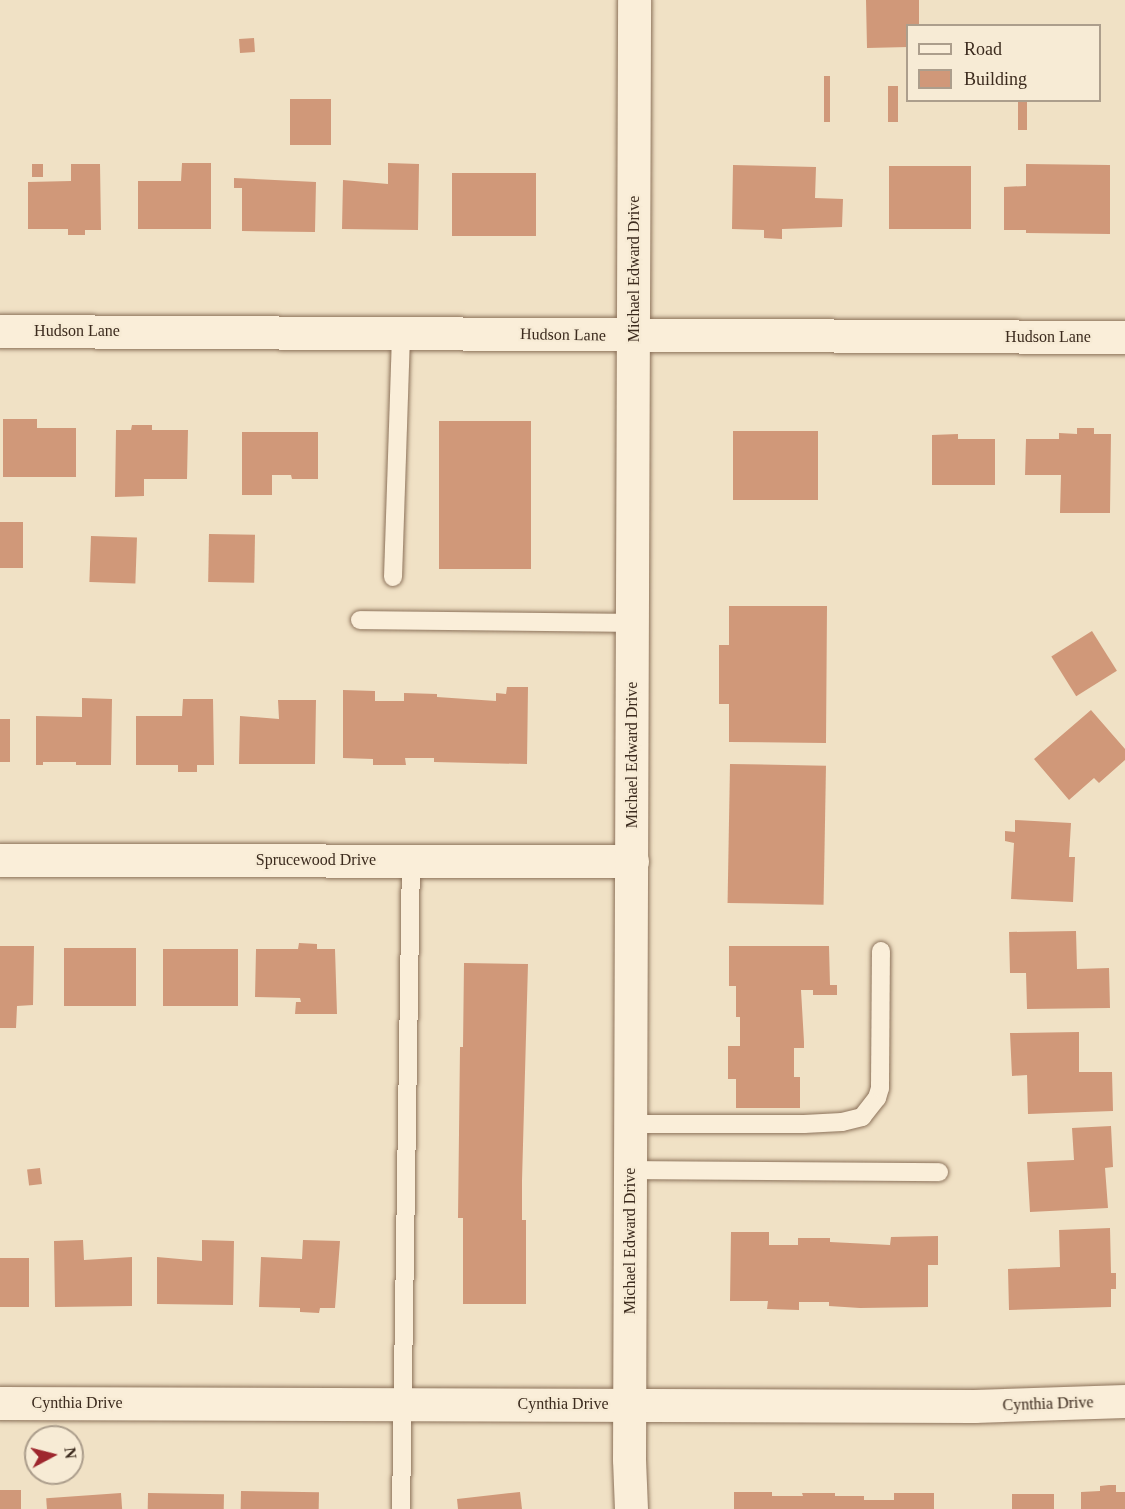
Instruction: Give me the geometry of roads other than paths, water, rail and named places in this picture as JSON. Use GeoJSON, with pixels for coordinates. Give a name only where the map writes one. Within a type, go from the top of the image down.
{"type":"FeatureCollection","features":[{"type":"Feature","properties":{"kind":"street","name":"Michael Edward Drive"},"geometry":{"type":"LineString","coordinates":[[631,1509],[634,0]]}},
{"type":"Feature","properties":{"kind":"street","name":"Hudson Lane"},"geometry":{"type":"LineString","coordinates":[[0,331],[1125,337]]}},
{"type":"Feature","properties":{"kind":"street","name":"Sprucewood Drive"},"geometry":{"type":"LineString","coordinates":[[0,860],[632,861]]}},
{"type":"Feature","properties":{"kind":"street","name":"Cynthia Drive"},"geometry":{"type":"LineString","coordinates":[[0,1403],[974,1406],[1125,1401]]}},
{"type":"Feature","properties":{"kind":"lane"},"geometry":{"type":"LineString","coordinates":[[393,577],[401,333]]}},
{"type":"Feature","properties":{"kind":"lane"},"geometry":{"type":"LineString","coordinates":[[360,620],[633,623]]}},
{"type":"Feature","properties":{"kind":"lane"},"geometry":{"type":"LineString","coordinates":[[400,1509],[411,860]]}},
{"type":"Feature","properties":{"kind":"lane"},"geometry":{"type":"LineString","coordinates":[[631,1124],[804,1124],[842,1122],[862,1117],[877,1098],[880,1088],[881,951]]}},
{"type":"Feature","properties":{"kind":"lane"},"geometry":{"type":"LineString","coordinates":[[630,1170],[939,1172]]}}]}
